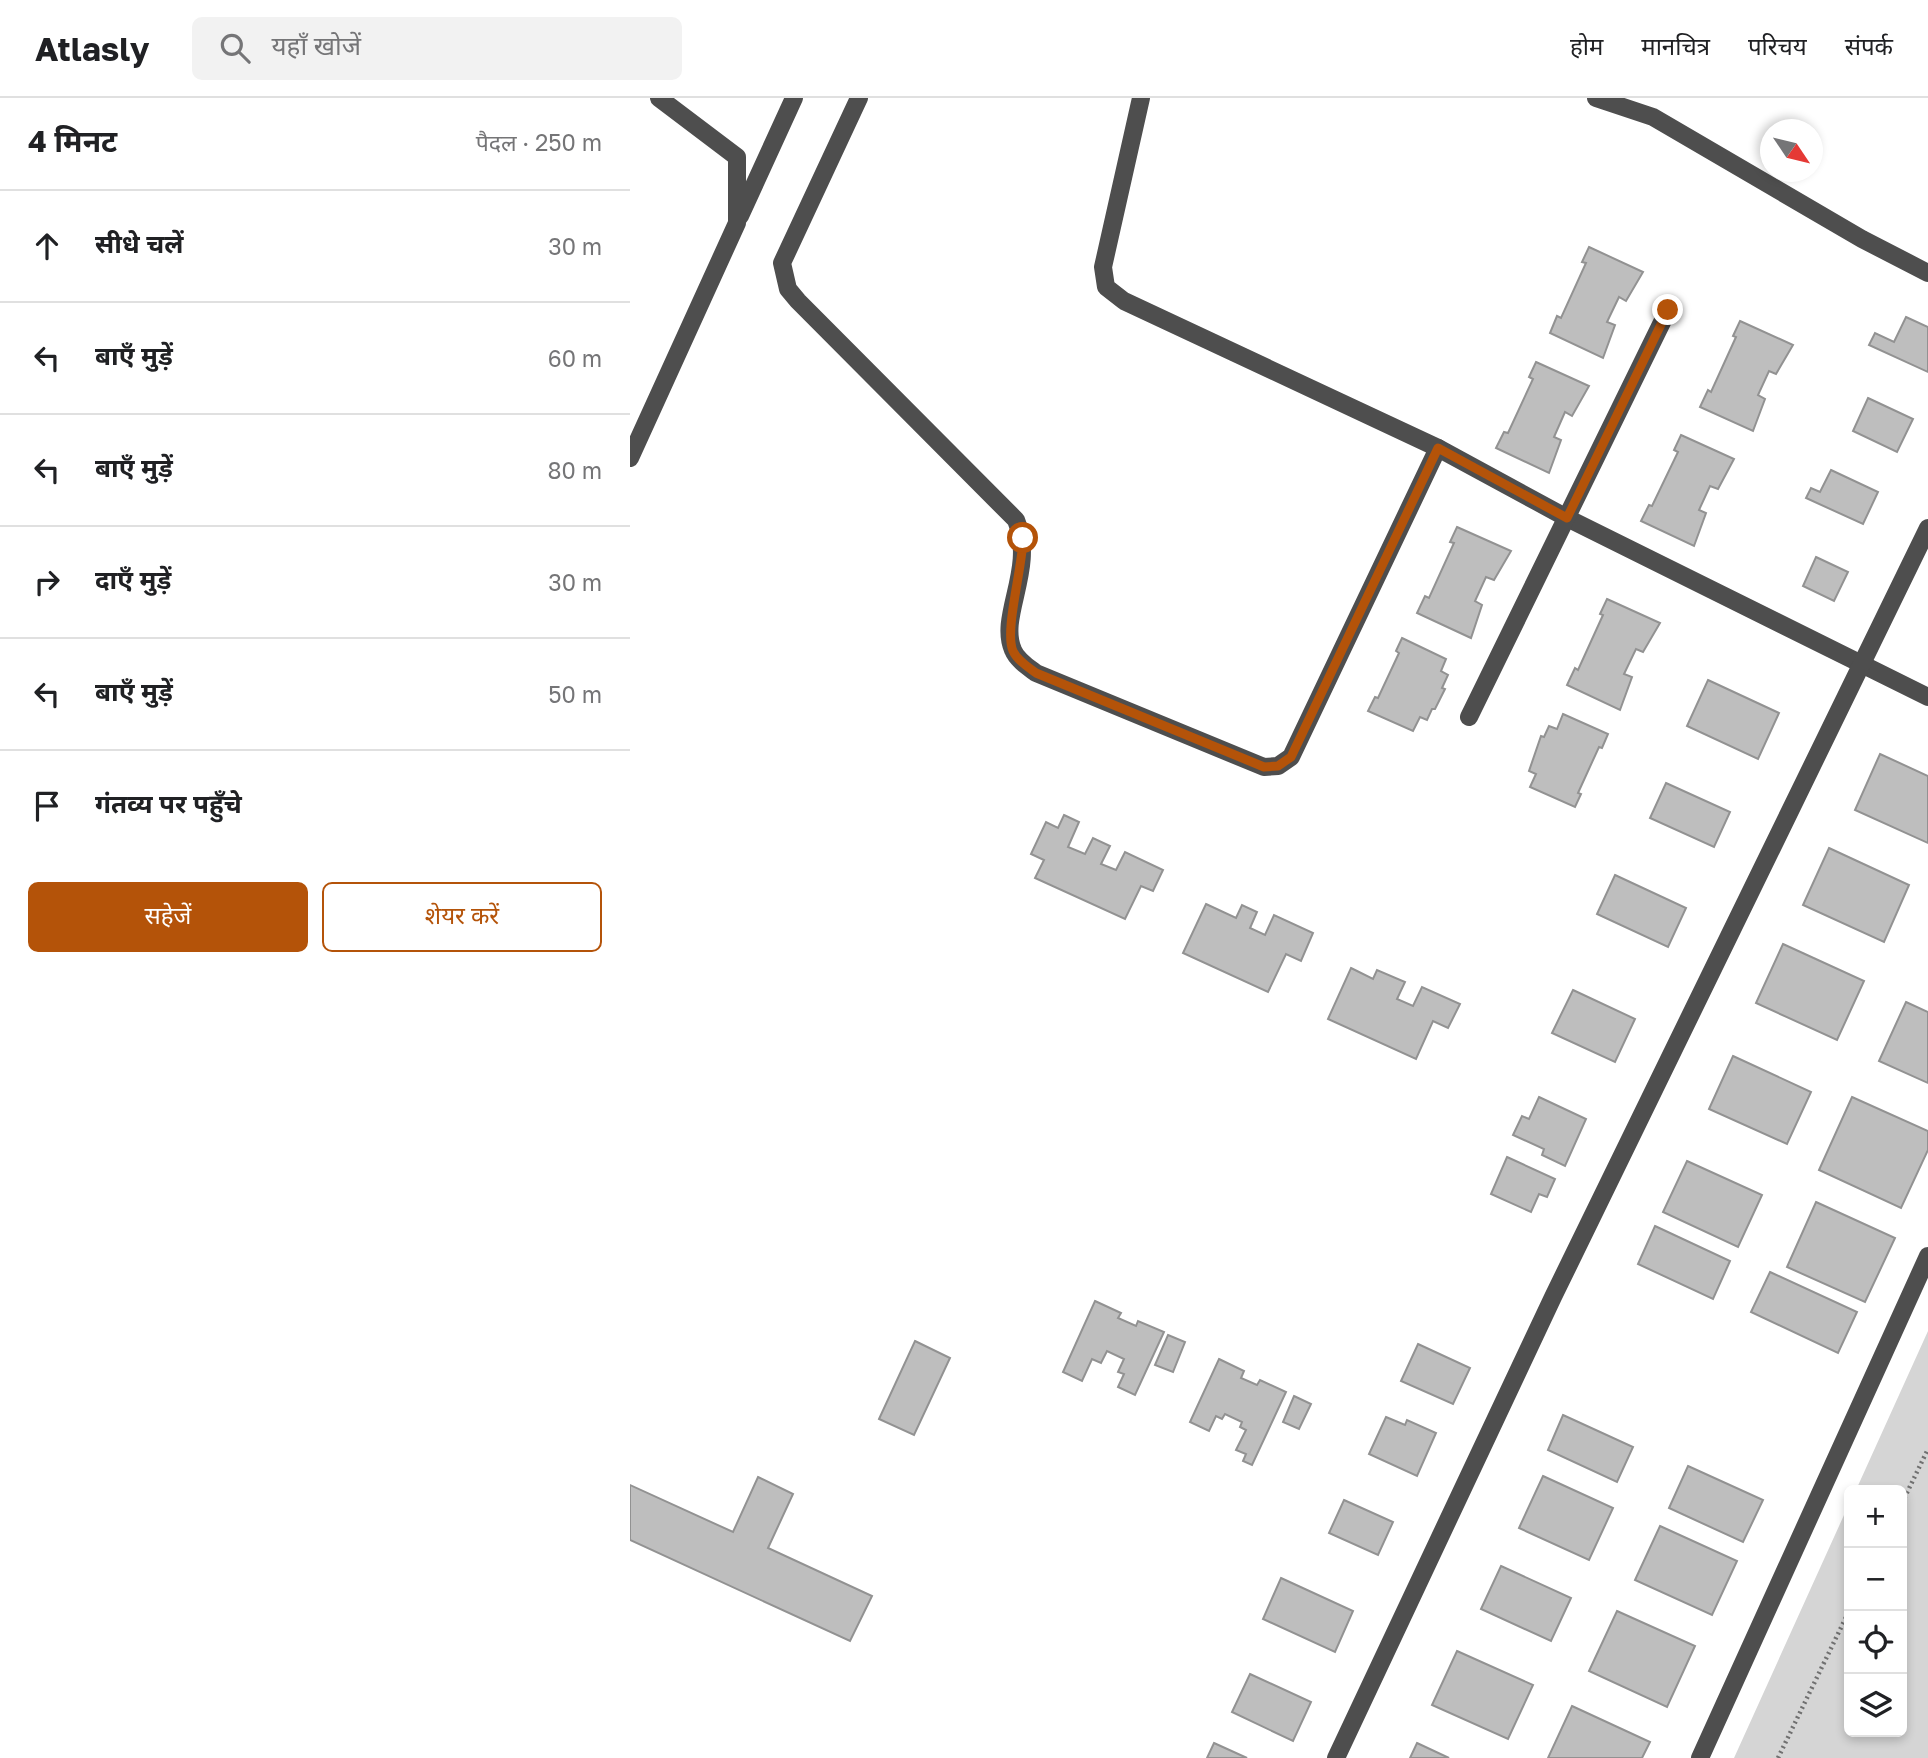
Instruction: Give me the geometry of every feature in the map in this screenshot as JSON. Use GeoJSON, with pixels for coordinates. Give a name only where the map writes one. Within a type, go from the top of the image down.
{"type":"FeatureCollection","features":[{"type":"Feature","properties":{"kind":"street"},"geometry":{"type":"LineString","coordinates":[[659,98],[737,157],[737,223]]}},
{"type":"Feature","properties":{"kind":"street"},"geometry":{"type":"LineString","coordinates":[[630,458],[794,98]]}},
{"type":"Feature","properties":{"kind":"street"},"geometry":{"type":"LineString","coordinates":[[859,98],[782,263],[783,276],[798,300],[1016,520],[1023,538],[1023,562],[1009,632],[1013,650],[1036,673],[1264,767],[1278,766],[1291,757],[1438,448]]}},
{"type":"Feature","properties":{"kind":"street"},"geometry":{"type":"LineString","coordinates":[[1141,98],[1103,267],[1107,287],[1125,301],[1438,448],[1567,518],[1928,697]]}},
{"type":"Feature","properties":{"kind":"street"},"geometry":{"type":"LineString","coordinates":[[1596,98],[1653,117],[1862,239],[1928,274]]}},
{"type":"Feature","properties":{"kind":"street"},"geometry":{"type":"LineString","coordinates":[[1469,717],[1668,310]]}},
{"type":"Feature","properties":{"kind":"street"},"geometry":{"type":"LineString","coordinates":[[1336,1758],[1553,1297],[1928,528]]}},
{"type":"Feature","properties":{"kind":"street"},"geometry":{"type":"LineString","coordinates":[[1700,1758],[1928,1256]]}},
{"type":"Feature","properties":{"kind":"path"},"geometry":{"type":"LineString","coordinates":[[1907,1493],[1928,1449]]}},
{"type":"Feature","properties":{"kind":"path"},"geometry":{"type":"LineString","coordinates":[[1778,1758],[1844,1621]]}},
{"type":"Feature","properties":{"kind":"shaded area"},"geometry":{"type":"Polygon","coordinates":[[[1928,1331],[1928,1758],[1734,1758],[1844,1515],[1844,1737],[1907,1737],[1907,1485],[1858,1485],[1928,1331]]]}},
{"type":"Feature","properties":{"kind":"building"},"geometry":{"type":"Polygon","coordinates":[[[1589,247],[1643,272],[1626,301],[1619,297],[1607,322],[1615,325],[1603,358],[1550,333],[1557,316],[1561,318],[1586,263],[1582,262],[1589,247]]]}},
{"type":"Feature","properties":{"kind":"building"},"geometry":{"type":"Polygon","coordinates":[[[1906,317],[1928,327],[1928,372],[1869,345],[1875,333],[1894,342],[1906,317]]]}},
{"type":"Feature","properties":{"kind":"building"},"geometry":{"type":"Polygon","coordinates":[[[1740,321],[1793,345],[1776,374],[1769,371],[1758,395],[1765,399],[1753,431],[1700,407],[1708,390],[1711,392],[1736,337],[1733,336],[1740,321]]]}},
{"type":"Feature","properties":{"kind":"building"},"geometry":{"type":"Polygon","coordinates":[[[1536,362],[1589,386],[1572,416],[1565,412],[1554,437],[1561,440],[1549,473],[1496,448],[1504,432],[1508,433],[1533,379],[1529,377],[1536,362]]]}},
{"type":"Feature","properties":{"kind":"building"},"geometry":{"type":"Polygon","coordinates":[[[1868,398],[1913,419],[1897,452],[1853,431],[1868,398]]]}},
{"type":"Feature","properties":{"kind":"building"},"geometry":{"type":"Polygon","coordinates":[[[1681,435],[1734,459],[1718,489],[1710,486],[1699,510],[1706,513],[1694,546],[1641,521],[1649,505],[1652,506],[1678,452],[1674,450],[1681,435]]]}},
{"type":"Feature","properties":{"kind":"building"},"geometry":{"type":"Polygon","coordinates":[[[1831,470],[1878,492],[1863,524],[1806,498],[1811,488],[1820,492],[1831,470]]]}},
{"type":"Feature","properties":{"kind":"building"},"geometry":{"type":"Polygon","coordinates":[[[1457,527],[1511,551],[1494,580],[1486,577],[1475,601],[1482,605],[1471,638],[1417,613],[1425,596],[1429,598],[1454,543],[1450,542],[1457,527]]]}},
{"type":"Feature","properties":{"kind":"building"},"geometry":{"type":"Polygon","coordinates":[[[1816,557],[1848,572],[1834,601],[1803,586],[1816,557]]]}},
{"type":"Feature","properties":{"kind":"building"},"geometry":{"type":"Polygon","coordinates":[[[1607,599],[1660,623],[1643,652],[1636,649],[1624,674],[1632,677],[1620,710],[1567,685],[1575,668],[1578,670],[1603,615],[1600,614],[1607,599]]]}},
{"type":"Feature","properties":{"kind":"building"},"geometry":{"type":"Polygon","coordinates":[[[1402,638],[1446,659],[1441,671],[1448,675],[1442,688],[1445,689],[1435,709],[1432,709],[1427,720],[1420,717],[1413,731],[1368,711],[1375,697],[1378,698],[1399,653],[1396,651],[1402,638]]]}},
{"type":"Feature","properties":{"kind":"building"},"geometry":{"type":"Polygon","coordinates":[[[1708,680],[1779,713],[1758,759],[1687,726],[1708,680]]]}},
{"type":"Feature","properties":{"kind":"building"},"geometry":{"type":"Polygon","coordinates":[[[1563,714],[1608,734],[1602,748],[1599,747],[1578,793],[1581,794],[1575,807],[1530,787],[1536,774],[1529,771],[1541,736],[1544,737],[1549,726],[1557,729],[1563,714]]]}},
{"type":"Feature","properties":{"kind":"building"},"geometry":{"type":"Polygon","coordinates":[[[1880,754],[1928,776],[1928,843],[1855,810],[1880,754]]]}},
{"type":"Feature","properties":{"kind":"building"},"geometry":{"type":"Polygon","coordinates":[[[1666,783],[1730,812],[1714,847],[1650,818],[1666,783]]]}},
{"type":"Feature","properties":{"kind":"building"},"geometry":{"type":"Polygon","coordinates":[[[1064,815],[1079,822],[1068,847],[1085,854],[1093,838],[1110,846],[1101,864],[1116,870],[1125,852],[1163,870],[1153,891],[1141,886],[1125,919],[1035,878],[1044,860],[1031,854],[1046,822],[1058,828],[1064,815]]]}},
{"type":"Feature","properties":{"kind":"building"},"geometry":{"type":"Polygon","coordinates":[[[1829,848],[1909,885],[1884,942],[1803,905],[1829,848]]]}},
{"type":"Feature","properties":{"kind":"building"},"geometry":{"type":"Polygon","coordinates":[[[1615,875],[1686,908],[1668,947],[1597,914],[1615,875]]]}},
{"type":"Feature","properties":{"kind":"building"},"geometry":{"type":"Polygon","coordinates":[[[1206,904],[1236,918],[1242,905],[1257,912],[1250,928],[1265,935],[1274,915],[1313,933],[1301,961],[1286,954],[1268,992],[1183,953],[1206,904]]]}},
{"type":"Feature","properties":{"kind":"building"},"geometry":{"type":"Polygon","coordinates":[[[1783,944],[1864,981],[1837,1040],[1756,1003],[1783,944]]]}},
{"type":"Feature","properties":{"kind":"building"},"geometry":{"type":"Polygon","coordinates":[[[1351,968],[1373,979],[1377,970],[1405,982],[1397,999],[1413,1006],[1422,987],[1460,1004],[1448,1028],[1433,1021],[1416,1059],[1328,1019],[1351,968]]]}},
{"type":"Feature","properties":{"kind":"building"},"geometry":{"type":"Polygon","coordinates":[[[1573,990],[1635,1019],[1615,1062],[1552,1033],[1573,990]]]}},
{"type":"Feature","properties":{"kind":"building"},"geometry":{"type":"Polygon","coordinates":[[[1906,1002],[1928,1012],[1928,1083],[1879,1061],[1906,1002]]]}},
{"type":"Feature","properties":{"kind":"building"},"geometry":{"type":"Polygon","coordinates":[[[1733,1056],[1811,1092],[1787,1144],[1709,1109],[1733,1056]]]}},
{"type":"Feature","properties":{"kind":"building"},"geometry":{"type":"Polygon","coordinates":[[[1539,1097],[1586,1119],[1565,1166],[1542,1155],[1544,1149],[1513,1135],[1522,1116],[1529,1119],[1539,1097]]]}},
{"type":"Feature","properties":{"kind":"building"},"geometry":{"type":"Polygon","coordinates":[[[1852,1097],[1928,1131],[1928,1150],[1901,1208],[1819,1170],[1852,1097]]]}},
{"type":"Feature","properties":{"kind":"building"},"geometry":{"type":"Polygon","coordinates":[[[1507,1157],[1555,1179],[1547,1197],[1539,1194],[1531,1212],[1491,1194],[1507,1157]]]}},
{"type":"Feature","properties":{"kind":"building"},"geometry":{"type":"Polygon","coordinates":[[[1687,1161],[1762,1195],[1738,1247],[1663,1212],[1687,1161]]]}},
{"type":"Feature","properties":{"kind":"building"},"geometry":{"type":"Polygon","coordinates":[[[1816,1202],[1895,1238],[1865,1302],[1787,1267],[1816,1202]]]}},
{"type":"Feature","properties":{"kind":"building"},"geometry":{"type":"Polygon","coordinates":[[[1655,1226],[1730,1261],[1713,1299],[1638,1264],[1655,1226]]]}},
{"type":"Feature","properties":{"kind":"building"},"geometry":{"type":"Polygon","coordinates":[[[1770,1272],[1857,1312],[1838,1353],[1751,1312],[1770,1272]]]}},
{"type":"Feature","properties":{"kind":"building"},"geometry":{"type":"Polygon","coordinates":[[[1095,1301],[1121,1313],[1118,1318],[1136,1326],[1138,1321],[1164,1332],[1135,1395],[1118,1387],[1124,1374],[1118,1372],[1124,1359],[1107,1351],[1101,1363],[1092,1359],[1082,1381],[1063,1372],[1095,1301]]]}},
{"type":"Feature","properties":{"kind":"building"},"geometry":{"type":"Polygon","coordinates":[[[1168,1335],[1185,1342],[1173,1372],[1155,1365],[1168,1335]]]}},
{"type":"Feature","properties":{"kind":"building"},"geometry":{"type":"Polygon","coordinates":[[[915,1341],[950,1358],[914,1435],[879,1419],[915,1341]]]}},
{"type":"Feature","properties":{"kind":"building"},"geometry":{"type":"Polygon","coordinates":[[[1418,1344],[1470,1368],[1453,1404],[1401,1381],[1418,1344]]]}},
{"type":"Feature","properties":{"kind":"building"},"geometry":{"type":"Polygon","coordinates":[[[1219,1359],[1244,1371],[1241,1378],[1257,1385],[1260,1380],[1286,1392],[1252,1465],[1243,1461],[1246,1454],[1236,1450],[1246,1430],[1240,1427],[1242,1422],[1225,1414],[1222,1419],[1216,1416],[1209,1431],[1190,1422],[1219,1359]]]}},
{"type":"Feature","properties":{"kind":"building"},"geometry":{"type":"Polygon","coordinates":[[[1294,1396],[1311,1404],[1299,1429],[1283,1422],[1294,1396]]]}},
{"type":"Feature","properties":{"kind":"building"},"geometry":{"type":"Polygon","coordinates":[[[1563,1415],[1633,1447],[1617,1482],[1548,1450],[1563,1415]]]}},
{"type":"Feature","properties":{"kind":"building"},"geometry":{"type":"Polygon","coordinates":[[[1386,1417],[1405,1425],[1407,1420],[1436,1433],[1417,1476],[1369,1454],[1386,1417]]]}},
{"type":"Feature","properties":{"kind":"building"},"geometry":{"type":"Polygon","coordinates":[[[1688,1466],[1763,1500],[1743,1542],[1669,1508],[1688,1466]]]}},
{"type":"Feature","properties":{"kind":"building"},"geometry":{"type":"Polygon","coordinates":[[[1543,1476],[1613,1508],[1589,1560],[1519,1528],[1543,1476]]]}},
{"type":"Feature","properties":{"kind":"building"},"geometry":{"type":"Polygon","coordinates":[[[758,1477],[793,1494],[768,1548],[872,1596],[850,1641],[630,1540],[630,1485],[733,1532],[758,1477]]]}},
{"type":"Feature","properties":{"kind":"building"},"geometry":{"type":"Polygon","coordinates":[[[1344,1500],[1393,1522],[1378,1555],[1329,1533],[1344,1500]]]}},
{"type":"Feature","properties":{"kind":"building"},"geometry":{"type":"Polygon","coordinates":[[[1660,1526],[1737,1561],[1712,1615],[1635,1580],[1660,1526]]]}},
{"type":"Feature","properties":{"kind":"building"},"geometry":{"type":"Polygon","coordinates":[[[1501,1566],[1571,1598],[1551,1641],[1481,1609],[1501,1566]]]}},
{"type":"Feature","properties":{"kind":"building"},"geometry":{"type":"Polygon","coordinates":[[[1281,1578],[1353,1611],[1335,1652],[1263,1619],[1281,1578]]]}},
{"type":"Feature","properties":{"kind":"building"},"geometry":{"type":"Polygon","coordinates":[[[1617,1611],[1695,1646],[1667,1707],[1589,1671],[1617,1611]]]}},
{"type":"Feature","properties":{"kind":"building"},"geometry":{"type":"Polygon","coordinates":[[[1457,1651],[1533,1685],[1508,1739],[1432,1705],[1457,1651]]]}},
{"type":"Feature","properties":{"kind":"building"},"geometry":{"type":"Polygon","coordinates":[[[1250,1674],[1311,1702],[1293,1741],[1232,1712],[1250,1674]]]}},
{"type":"Feature","properties":{"kind":"building"},"geometry":{"type":"Polygon","coordinates":[[[1572,1706],[1650,1742],[1642,1758],[1548,1758],[1572,1706]]]}},
{"type":"Feature","properties":{"kind":"building"},"geometry":{"type":"Polygon","coordinates":[[[1214,1743],[1247,1758],[1207,1758],[1214,1743]]]}},
{"type":"Feature","properties":{"kind":"building"},"geometry":{"type":"Polygon","coordinates":[[[1417,1743],[1449,1758],[1410,1758],[1417,1743]]]}},
{"type":"Feature","properties":{"kind":"route"},"geometry":{"type":"LineString","coordinates":[[1023,538],[1023,562],[1009,632],[1013,650],[1019,659],[1036,673],[1264,767],[1278,766],[1291,757],[1438,448],[1567,518],[1668,310]]}}]}
